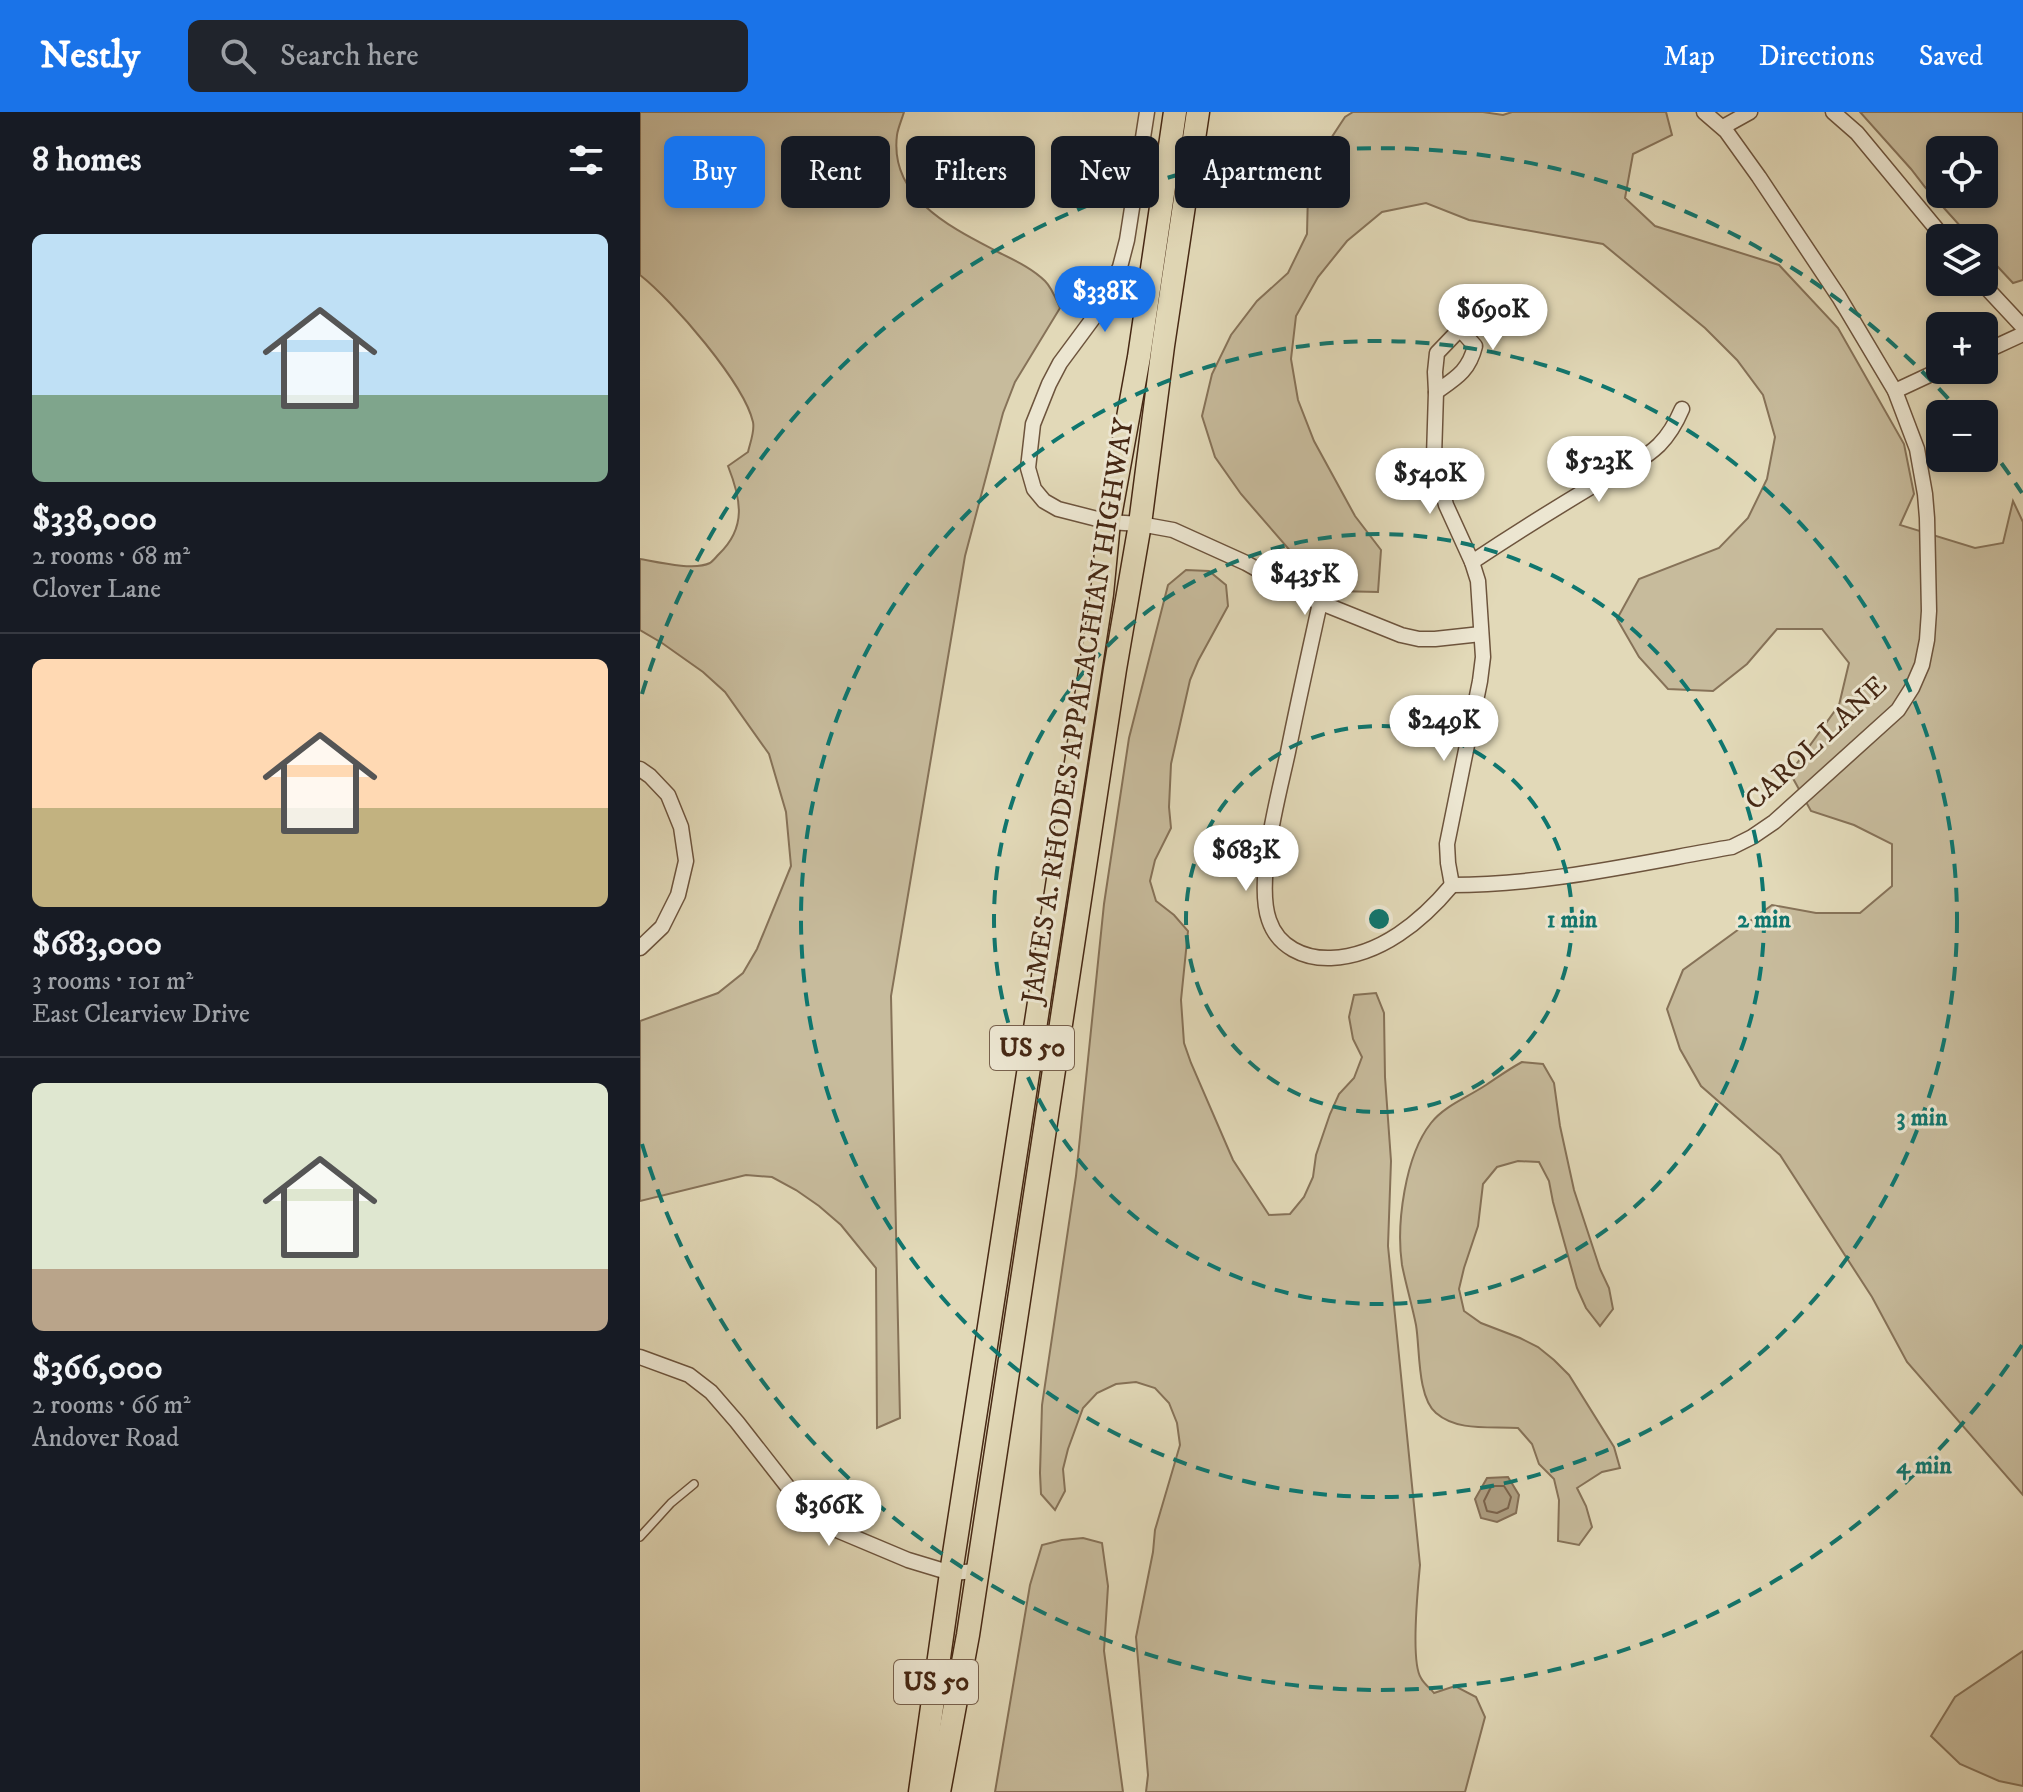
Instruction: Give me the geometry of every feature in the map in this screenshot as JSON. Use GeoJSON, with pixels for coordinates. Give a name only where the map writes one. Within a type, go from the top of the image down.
{"type":"FeatureCollection","features":[{"type":"Feature","properties":{"kind":"highway","name":"JAMES A. RHODES APPALACHIAN HIGHWAY"},"geometry":{"type":"LineString","coordinates":[[920,1792],[1102,594],[1109,522],[1139,357],[1175,112]]}},
{"type":"Feature","properties":{"kind":"highway","name":"JAMES A. RHODES APPALACHIAN HIGHWAY"},"geometry":{"type":"LineString","coordinates":[[939,1792],[968,1635],[1115,669],[1140,524],[1198,112]]}},
{"type":"Feature","properties":{"kind":"street"},"geometry":{"type":"LineString","coordinates":[[1147,112],[1120,267],[1100,309],[1060,363],[1036,415],[1029,475],[1034,489],[1044,501],[1058,509],[1109,522],[1173,530],[1205,543],[1320,603],[1410,638],[1435,639],[1481,634]]}},
{"type":"Feature","properties":{"kind":"street","name":"CAROL LANE"},"geometry":{"type":"LineString","coordinates":[[1452,885],[1566,876],[1732,847],[1774,822],[1898,710],[1922,665],[1929,611],[1925,494],[1917,449],[1895,391],[1839,297],[1759,177],[1723,127],[1704,112]]}},
{"type":"Feature","properties":{"kind":"street"},"geometry":{"type":"LineString","coordinates":[[1723,127],[1750,112]]}},
{"type":"Feature","properties":{"kind":"street"},"geometry":{"type":"LineString","coordinates":[[1833,112],[1857,133],[1932,224]]}},
{"type":"Feature","properties":{"kind":"street"},"geometry":{"type":"LineString","coordinates":[[1994,296],[2023,327]]}},
{"type":"Feature","properties":{"kind":"street"},"geometry":{"type":"LineString","coordinates":[[1998,346],[2023,334]]}},
{"type":"Feature","properties":{"kind":"street"},"geometry":{"type":"LineString","coordinates":[[1895,391],[1926,377]]}},
{"type":"Feature","properties":{"kind":"street"},"geometry":{"type":"LineString","coordinates":[[1320,603],[1272,824],[1265,900],[1268,918],[1283,943],[1305,955],[1349,957],[1381,945],[1405,929],[1437,903],[1452,885],[1447,844],[1483,657],[1478,581],[1446,505],[1434,457],[1436,392]]}},
{"type":"Feature","properties":{"kind":"street"},"geometry":{"type":"LineString","coordinates":[[1472,562],[1642,458],[1674,427],[1682,409]]}},
{"type":"Feature","properties":{"kind":"street"},"geometry":{"type":"LineString","coordinates":[[640,769],[668,795],[681,827],[686,861],[678,895],[662,927],[640,948]]}},
{"type":"Feature","properties":{"kind":"street"},"geometry":{"type":"LineString","coordinates":[[640,1357],[689,1375],[711,1392],[791,1491],[817,1516],[839,1531],[892,1555],[951,1573],[977,1571]]}},
{"type":"Feature","properties":{"kind":"lane"},"geometry":{"type":"LineString","coordinates":[[640,1537],[671,1503],[694,1484]]}},
{"type":"Feature","properties":{"kind":"shaded area"},"geometry":{"type":"Polygon","coordinates":[[[640,112],[904,112],[897,135],[897,157],[906,181],[906,208],[927,208],[980,243],[1040,276],[1050,287],[1060,308],[1015,382],[1003,413],[965,556],[891,996],[900,1418],[877,1428],[876,1268],[841,1225],[796,1190],[772,1177],[746,1175],[640,1201],[640,1021],[718,993],[743,973],[757,949],[791,866],[786,812],[769,754],[725,692],[703,672],[640,630],[640,559],[675,565],[703,565],[713,560],[734,534],[739,512],[728,466],[748,452],[753,422],[722,365],[670,303],[640,275],[640,112]]]}},
{"type":"Feature","properties":{"kind":"shaded area"},"geometry":{"type":"Polygon","coordinates":[[[1353,112],[1483,112],[1503,115],[1512,112],[1666,112],[1672,135],[1633,154],[1625,198],[1655,226],[1779,265],[1838,328],[1904,444],[1914,494],[1900,525],[1975,548],[2003,543],[2013,501],[2023,522],[2023,1495],[1907,1362],[1872,1297],[1780,1155],[1701,1086],[1680,1049],[1667,1009],[1683,970],[1772,905],[1816,913],[1860,913],[1892,886],[1892,844],[1854,825],[1811,811],[1790,773],[1839,705],[1849,663],[1822,629],[1777,629],[1747,664],[1713,691],[1668,689],[1639,657],[1617,619],[1639,579],[1719,548],[1748,518],[1767,479],[1775,437],[1763,395],[1737,360],[1705,328],[1603,244],[1469,220],[1426,203],[1382,212],[1347,241],[1318,277],[1296,316],[1291,359],[1298,400],[1314,441],[1355,516],[1381,550],[1378,592],[1333,591],[1299,561],[1241,494],[1215,457],[1202,416],[1212,374],[1231,335],[1257,301],[1288,273],[1307,234],[1308,208],[1350,208],[1350,136],[1333,136],[1345,117],[1353,112]]]}},
{"type":"Feature","properties":{"kind":"shaded area"},"geometry":{"type":"Polygon","coordinates":[[[1860,112],[2023,112],[2023,280],[2013,283],[1998,267],[1998,224],[1958,224],[1944,208],[1998,208],[1998,136],[1926,136],[1925,187],[1860,112]]]}},
{"type":"Feature","properties":{"kind":"shaded area"},"geometry":{"type":"Polygon","coordinates":[[[1186,570],[1209,571],[1226,585],[1228,606],[1190,680],[1171,764],[1171,828],[1155,860],[1150,881],[1156,901],[1188,931],[1181,1000],[1184,1043],[1233,1160],[1269,1215],[1290,1214],[1304,1197],[1313,1177],[1316,1155],[1330,1114],[1339,1094],[1354,1078],[1362,1057],[1353,1039],[1349,1017],[1354,995],[1376,993],[1384,1013],[1391,1161],[1388,1246],[1420,1565],[1416,1657],[1421,1678],[1434,1693],[1455,1686],[1476,1697],[1485,1717],[1465,1792],[1146,1792],[1148,1775],[1136,1637],[1155,1530],[1180,1445],[1177,1423],[1169,1403],[1155,1388],[1136,1382],[1116,1384],[1097,1393],[1083,1408],[1068,1449],[1063,1469],[1065,1491],[1055,1510],[1041,1494],[1042,1405],[1076,1176],[1104,904],[1129,738],[1168,585],[1186,570]]]}},
{"type":"Feature","properties":{"kind":"shaded area"},"geometry":{"type":"Polygon","coordinates":[[[1522,1062],[1543,1064],[1554,1083],[1574,1190],[1609,1288],[1613,1309],[1600,1326],[1586,1308],[1577,1288],[1549,1181],[1539,1162],[1518,1161],[1497,1167],[1483,1184],[1478,1226],[1459,1289],[1464,1311],[1481,1323],[1538,1347],[1569,1375],[1614,1447],[1620,1468],[1602,1472],[1577,1488],[1592,1527],[1579,1545],[1558,1541],[1559,1500],[1554,1479],[1539,1464],[1532,1444],[1518,1428],[1464,1426],[1445,1419],[1430,1406],[1422,1384],[1416,1325],[1402,1265],[1400,1230],[1404,1191],[1422,1137],[1443,1112],[1522,1062]]]}},
{"type":"Feature","properties":{"kind":"shaded area"},"geometry":{"type":"Polygon","coordinates":[[[1083,1538],[1102,1543],[1108,1586],[1104,1651],[1123,1792],[995,1792],[1030,1585],[1042,1545],[1083,1538]]]}},
{"type":"Feature","properties":{"kind":"shaded area"},"geometry":{"type":"Polygon","coordinates":[[[2023,1651],[2023,1786],[1999,1781],[1960,1764],[1931,1736],[1955,1697],[2023,1651]]]}},
{"type":"Feature","properties":{"kind":"water"},"geometry":{"type":"Polygon","coordinates":[[[1508,1477],[1519,1495],[1516,1513],[1497,1522],[1481,1518],[1475,1499],[1487,1478],[1508,1477]]]}}]}
